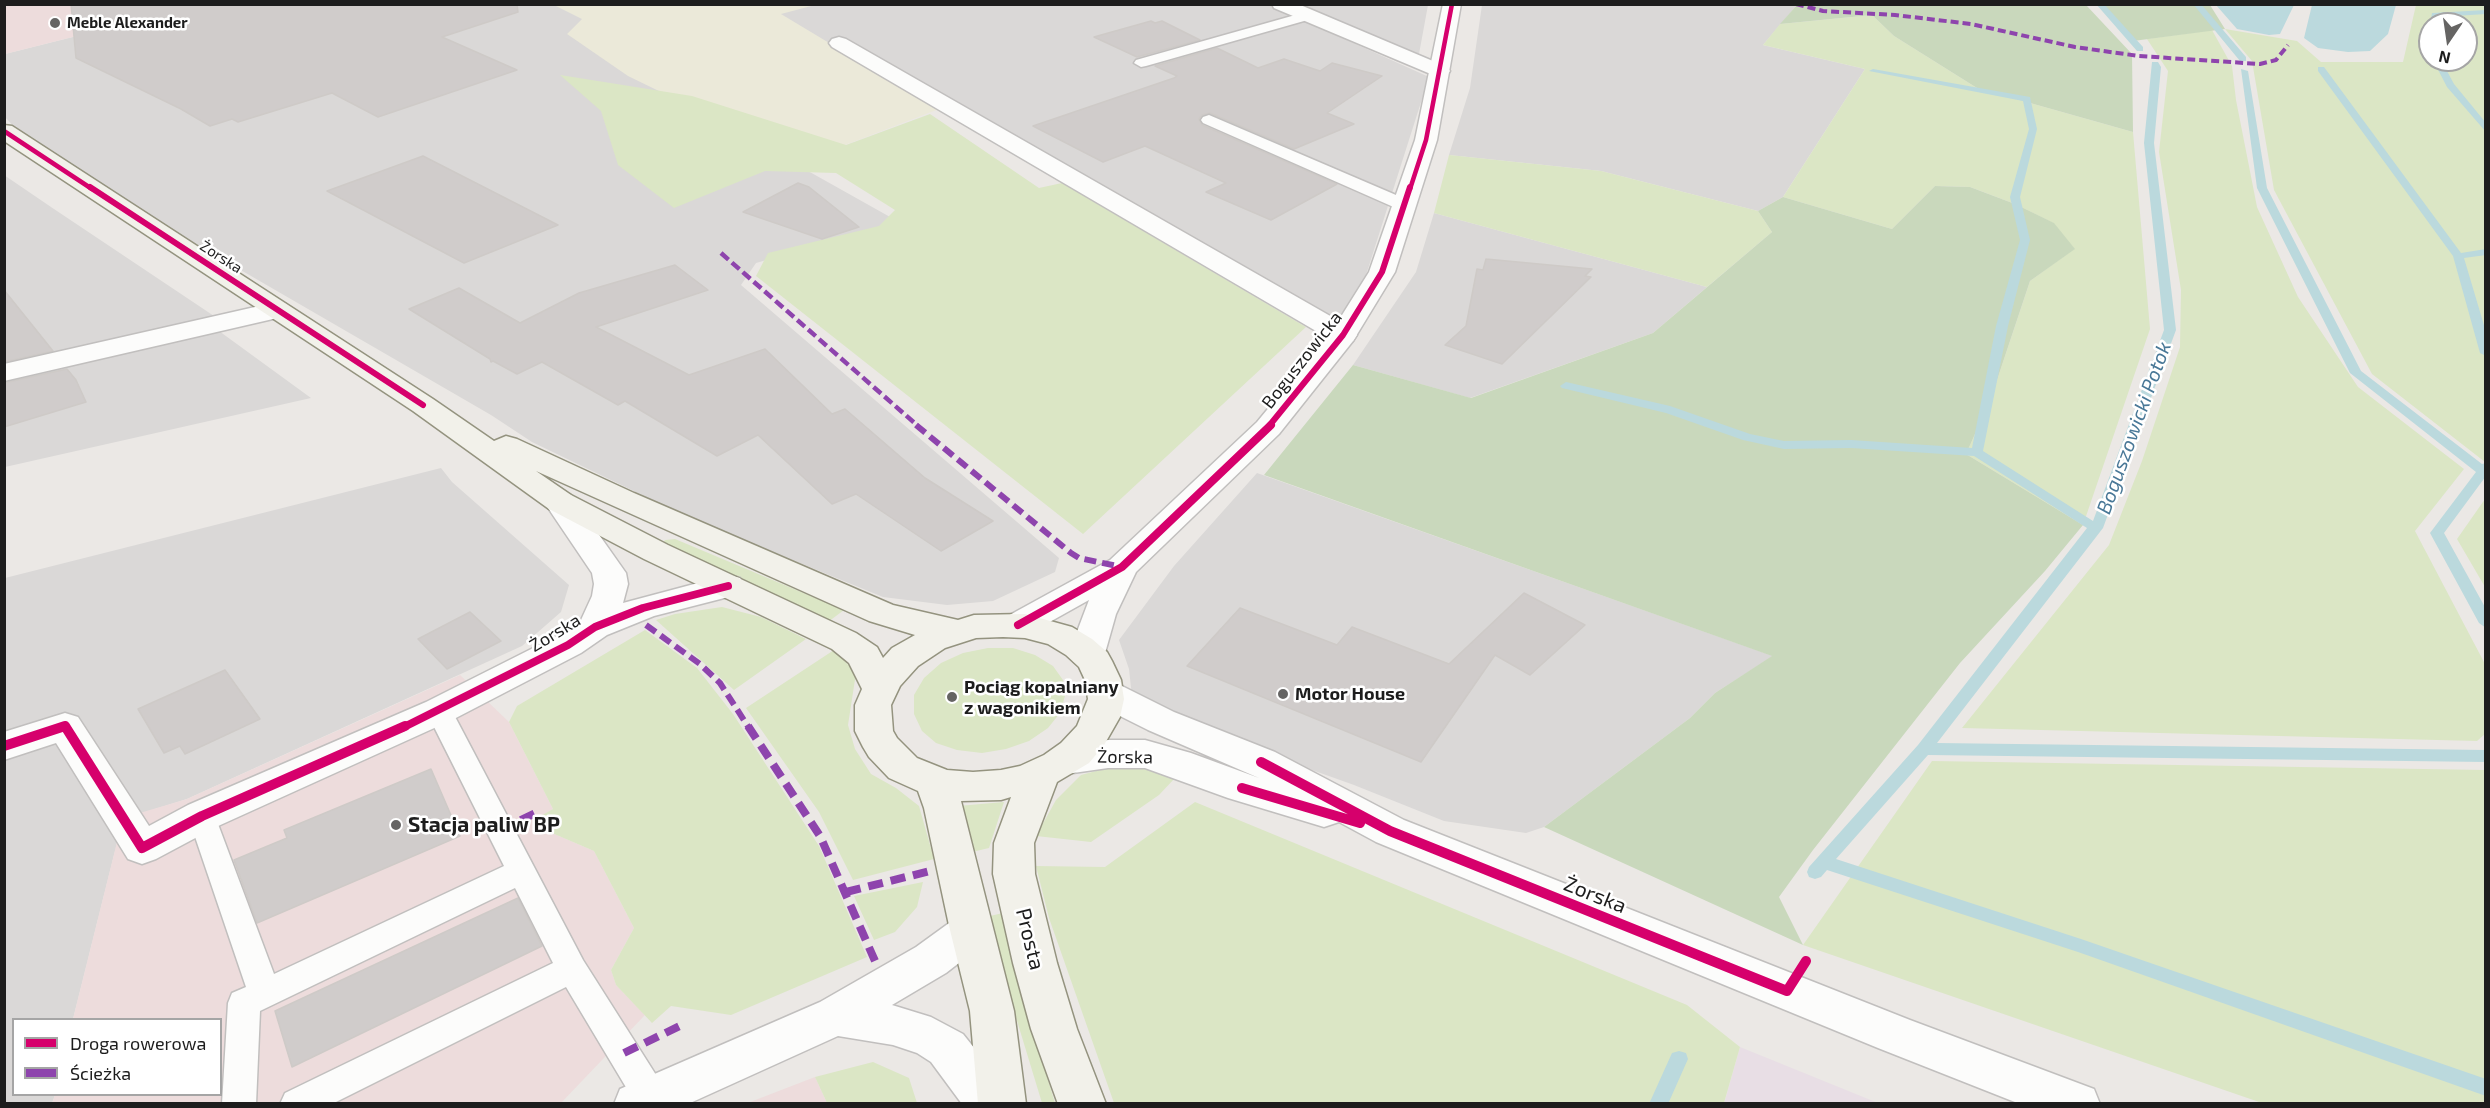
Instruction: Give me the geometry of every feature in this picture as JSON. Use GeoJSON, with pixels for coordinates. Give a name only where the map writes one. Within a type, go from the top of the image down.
{"type":"FeatureCollection","features":[{"type":"Feature","properties":{"kind":"main road","name":"Żorska"},"geometry":{"type":"LineString","coordinates":[[4,131],[423,405],[560,502],[622,536],[855,648],[868,662],[879,688]]}},
{"type":"Feature","properties":{"kind":"main road","name":"Żorska"},"geometry":{"type":"LineString","coordinates":[[423,405],[623,500],[875,610],[909,622],[955,631]]}},
{"type":"Feature","properties":{"kind":"main road"},"geometry":{"type":"LineString","coordinates":[[1018,625],[1060,635],[1087,654],[1099,670],[1106,693],[1104,708],[1097,727],[1084,744],[1054,766],[994,786],[966,787],[934,782],[903,768],[882,747],[874,731],[872,714],[879,688],[890,671],[923,645],[955,631],[984,626],[1018,625]]}},
{"type":"Feature","properties":{"kind":"main road","name":"Prosta"},"geometry":{"type":"LineString","coordinates":[[1054,766],[1019,825],[1014,843],[1014,874],[1053,1029],[1082,1104]]}},
{"type":"Feature","properties":{"kind":"main road"},"geometry":{"type":"LineString","coordinates":[[934,782],[945,808],[971,930],[992,1011],[1002,1104]]}},
{"type":"Feature","properties":{"kind":"street"},"geometry":{"type":"LineString","coordinates":[[1281,4],[1440,71]]}},
{"type":"Feature","properties":{"kind":"street","name":"Boguszowicka"},"geometry":{"type":"LineString","coordinates":[[1018,625],[1122,567],[1268,428],[1343,336],[1382,272],[1426,140],[1452,4]]}},
{"type":"Feature","properties":{"kind":"street"},"geometry":{"type":"LineString","coordinates":[[839,43],[1343,336]]}},
{"type":"Feature","properties":{"kind":"street"},"geometry":{"type":"LineString","coordinates":[[4,373],[277,310]]}},
{"type":"Feature","properties":{"kind":"street","name":"Żorska"},"geometry":{"type":"LineString","coordinates":[[560,502],[609,573],[611,584],[609,596],[595,627]]}},
{"type":"Feature","properties":{"kind":"street","name":"Boguszowicka"},"geometry":{"type":"LineString","coordinates":[[1087,654],[1099,614],[1122,567]]}},
{"type":"Feature","properties":{"kind":"street","name":"Żorska"},"geometry":{"type":"LineString","coordinates":[[4,746],[65,726],[142,848],[202,816],[439,711],[568,645],[595,627],[643,608],[728,586]]}},
{"type":"Feature","properties":{"kind":"street","name":"Żorska"},"geometry":{"type":"LineString","coordinates":[[1106,693],[1161,721],[1261,762],[1390,831]]}},
{"type":"Feature","properties":{"kind":"street","name":"Żorska"},"geometry":{"type":"LineString","coordinates":[[1054,766],[1131,753],[1159,757],[1242,788],[1390,831],[1894,1034],[2077,1104]]}},
{"type":"Feature","properties":{"kind":"street"},"geometry":{"type":"LineString","coordinates":[[644,1100],[836,1016],[931,960],[971,930]]}},
{"type":"Feature","properties":{"kind":"street"},"geometry":{"type":"LineString","coordinates":[[836,1016],[915,1030],[933,1039],[947,1048],[990,1104]]}},
{"type":"Feature","properties":{"kind":"lane"},"geometry":{"type":"LineString","coordinates":[[1141,63],[1306,16]]}},
{"type":"Feature","properties":{"kind":"lane"},"geometry":{"type":"LineString","coordinates":[[1209,120],[1404,205]]}},
{"type":"Feature","properties":{"kind":"lane"},"geometry":{"type":"LineString","coordinates":[[439,711],[572,969],[644,1100]]}},
{"type":"Feature","properties":{"kind":"lane"},"geometry":{"type":"LineString","coordinates":[[202,816],[265,994]]}},
{"type":"Feature","properties":{"kind":"lane"},"geometry":{"type":"LineString","coordinates":[[239,1104],[244,1004],[522,871]]}},
{"type":"Feature","properties":{"kind":"lane"},"geometry":{"type":"LineString","coordinates":[[297,1104],[572,969]]}},
{"type":"Feature","properties":{"kind":"shaded area"},"geometry":{"type":"Polygon","coordinates":[[[806,4],[1269,5],[1429,77],[1366,275],[1348,306],[1332,327],[1267,282],[764,16],[806,4]]]}},
{"type":"Feature","properties":{"kind":"shaded area"},"geometry":{"type":"Polygon","coordinates":[[[5,5],[200,5],[5,54],[5,5]]]}},
{"type":"Feature","properties":{"kind":"shaded area"},"geometry":{"type":"Polygon","coordinates":[[[200,5],[562,5],[589,19],[619,65],[899,222],[756,263],[741,285],[1059,558],[1055,572],[993,601],[947,605],[883,597],[692,519],[532,442],[491,415],[37,152],[5,117],[5,54],[200,5]]]}},
{"type":"Feature","properties":{"kind":"shaded area"},"geometry":{"type":"Polygon","coordinates":[[[554,5],[815,5],[781,14],[939,109],[832,150],[663,93],[628,76],[567,34],[582,19],[554,5]]]}},
{"type":"Feature","properties":{"kind":"shaded area"},"geometry":{"type":"Polygon","coordinates":[[[1294,5],[1428,5],[1419,54],[1324,18],[1294,5]]]}},
{"type":"Feature","properties":{"kind":"shaded area"},"geometry":{"type":"Polygon","coordinates":[[[1482,5],[1797,5],[1763,45],[1865,69],[1783,197],[1758,211],[1601,171],[1449,155],[1470,88],[1482,5]]]}},
{"type":"Feature","properties":{"kind":"shaded area"},"geometry":{"type":"Polygon","coordinates":[[[4,175],[51,207],[214,316],[5,366],[4,175]]]}},
{"type":"Feature","properties":{"kind":"shaded area"},"geometry":{"type":"Polygon","coordinates":[[[1434,213],[1707,287],[1653,333],[1470,398],[1353,365],[1416,272],[1434,213]]]}},
{"type":"Feature","properties":{"kind":"shaded area"},"geometry":{"type":"Polygon","coordinates":[[[219,331],[311,398],[5,467],[4,379],[219,331]]]}},
{"type":"Feature","properties":{"kind":"shaded area"},"geometry":{"type":"Polygon","coordinates":[[[441,468],[452,482],[569,585],[561,612],[522,646],[187,799],[123,819],[73,1018],[12,1018],[12,1096],[55,1096],[52,1103],[5,1104],[5,578],[441,468]]]}},
{"type":"Feature","properties":{"kind":"shaded area"},"geometry":{"type":"Polygon","coordinates":[[[1257,473],[1773,656],[1715,693],[1690,718],[1544,827],[1526,833],[1444,821],[1354,785],[1133,706],[1129,669],[1119,640],[1174,566],[1257,473]]]}},
{"type":"Feature","properties":{"kind":"shaded area"},"geometry":{"type":"Polygon","coordinates":[[[460,675],[509,722],[553,809],[537,819],[545,830],[594,851],[634,928],[611,970],[616,985],[645,1015],[561,1103],[52,1104],[55,1096],[222,1096],[222,1018],[73,1018],[123,818],[187,799],[460,675]]]}},
{"type":"Feature","properties":{"kind":"shaded area"},"geometry":{"type":"Polygon","coordinates":[[[1740,1047],[1878,1103],[1724,1104],[1740,1047]]]}},
{"type":"Feature","properties":{"kind":"shaded area"},"geometry":{"type":"Polygon","coordinates":[[[815,1077],[827,1103],[745,1104],[815,1077]]]}},
{"type":"Feature","properties":{"kind":"green space"},"geometry":{"type":"Polygon","coordinates":[[[1797,5],[2086,5],[2132,54],[2133,132],[1977,88],[1894,36],[1872,15],[1780,24],[1797,5]]]}},
{"type":"Feature","properties":{"kind":"green space"},"geometry":{"type":"Polygon","coordinates":[[[2099,5],[2210,5],[2225,29],[2133,41],[2099,5]]]}},
{"type":"Feature","properties":{"kind":"green space"},"geometry":{"type":"Polygon","coordinates":[[[2416,5],[2485,5],[2485,462],[2372,374],[2274,190],[2252,61],[2225,29],[2297,41],[2321,62],[2403,62],[2416,5]]]}},
{"type":"Feature","properties":{"kind":"green space"},"geometry":{"type":"Polygon","coordinates":[[[1872,15],[1894,36],[1977,88],[2133,132],[2150,329],[2083,525],[1966,454],[1990,401],[2030,281],[2074,249],[2053,223],[2015,204],[1970,187],[1935,186],[1892,229],[1783,197],[1865,69],[1763,45],[1780,24],[1872,15]]]}},
{"type":"Feature","properties":{"kind":"green space"},"geometry":{"type":"Polygon","coordinates":[[[2212,30],[2232,66],[2236,100],[2257,207],[2298,297],[2358,387],[2464,469],[2415,531],[2485,664],[2485,734],[2477,741],[1962,728],[2109,545],[2142,461],[2180,347],[2181,290],[2159,152],[2168,71],[2147,39],[2212,30]]]}},
{"type":"Feature","properties":{"kind":"green space"},"geometry":{"type":"Polygon","coordinates":[[[560,75],[692,96],[846,145],[930,114],[1039,188],[1062,183],[1306,327],[1083,534],[756,276],[768,253],[879,226],[895,210],[836,173],[765,171],[674,208],[618,165],[601,111],[560,75]]]}},
{"type":"Feature","properties":{"kind":"green space"},"geometry":{"type":"Polygon","coordinates":[[[1449,155],[1601,171],[1758,211],[1772,232],[1707,287],[1434,213],[1449,155]]]}},
{"type":"Feature","properties":{"kind":"green space"},"geometry":{"type":"Polygon","coordinates":[[[1935,186],[1970,187],[2015,204],[2054,223],[2075,249],[2030,281],[1990,401],[1966,454],[2083,525],[2045,571],[1960,663],[1813,850],[1779,897],[1803,945],[1544,827],[1690,718],[1715,693],[1772,656],[1264,475],[1353,365],[1471,398],[1653,333],[1772,232],[1758,211],[1783,197],[1892,229],[1935,186]]]}},
{"type":"Feature","properties":{"kind":"green space"},"geometry":{"type":"Polygon","coordinates":[[[2485,499],[2485,587],[2457,539],[2485,499]]]}},
{"type":"Feature","properties":{"kind":"green space"},"geometry":{"type":"Polygon","coordinates":[[[675,539],[844,610],[828,622],[662,544],[665,540],[675,539]]]}},
{"type":"Feature","properties":{"kind":"green space"},"geometry":{"type":"Polygon","coordinates":[[[722,607],[761,617],[806,639],[734,690],[656,620],[675,614],[722,607]]]}},
{"type":"Feature","properties":{"kind":"green space"},"geometry":{"type":"Polygon","coordinates":[[[645,630],[697,668],[733,714],[819,846],[867,957],[731,1015],[671,1006],[652,1023],[616,985],[611,970],[634,928],[594,851],[545,830],[537,818],[553,809],[509,722],[517,706],[645,630]]]}},
{"type":"Feature","properties":{"kind":"green space"},"geometry":{"type":"Polygon","coordinates":[[[988,648],[1013,648],[1035,655],[1053,666],[1063,680],[1065,696],[1060,713],[1048,728],[1029,741],[1006,749],[982,753],[957,750],[936,743],[922,731],[914,714],[914,695],[924,678],[941,663],[963,653],[988,648]]]}},
{"type":"Feature","properties":{"kind":"green space"},"geometry":{"type":"Polygon","coordinates":[[[834,650],[856,673],[848,725],[855,749],[871,774],[896,788],[919,806],[934,859],[853,880],[819,812],[746,708],[834,650]]]}},
{"type":"Feature","properties":{"kind":"green space"},"geometry":{"type":"Polygon","coordinates":[[[1932,761],[2485,770],[2485,1103],[2262,1103],[1803,945],[1932,761]]]}},
{"type":"Feature","properties":{"kind":"green space"},"geometry":{"type":"Polygon","coordinates":[[[1111,767],[1138,767],[1175,778],[1159,795],[1091,842],[1036,836],[1056,800],[1081,775],[1111,767]]]}},
{"type":"Feature","properties":{"kind":"green space"},"geometry":{"type":"Polygon","coordinates":[[[1004,802],[989,848],[972,852],[958,806],[1004,802]]]}},
{"type":"Feature","properties":{"kind":"green space"},"geometry":{"type":"Polygon","coordinates":[[[1195,802],[1687,1005],[1740,1047],[1724,1103],[1114,1103],[1049,918],[1036,866],[1105,867],[1195,802]]]}},
{"type":"Feature","properties":{"kind":"green space"},"geometry":{"type":"Polygon","coordinates":[[[923,882],[917,907],[895,932],[874,940],[854,896],[923,882]]]}},
{"type":"Feature","properties":{"kind":"green space"},"geometry":{"type":"Polygon","coordinates":[[[1003,913],[1022,994],[1055,1103],[1042,1103],[1011,1001],[990,916],[1003,913]]]}},
{"type":"Feature","properties":{"kind":"green space"},"geometry":{"type":"Polygon","coordinates":[[[873,1062],[909,1078],[917,1103],[827,1103],[815,1077],[873,1062]]]}},
{"type":"Feature","properties":{"kind":"water"},"geometry":{"type":"Polygon","coordinates":[[[2312,4],[2396,5],[2388,34],[2370,51],[2348,52],[2318,48],[2304,38],[2312,4]]]}},
{"type":"Feature","properties":{"kind":"water"},"geometry":{"type":"Polygon","coordinates":[[[2216,5],[2294,5],[2280,34],[2269,35],[2237,29],[2216,5]]]}},
{"type":"Feature","properties":{"kind":"building"},"geometry":{"type":"Polygon","coordinates":[[[71,4],[517,4],[518,12],[442,37],[517,70],[378,117],[332,93],[238,122],[232,119],[210,126],[181,109],[76,58],[71,4]]]}},
{"type":"Feature","properties":{"kind":"building"},"geometry":{"type":"Polygon","coordinates":[[[1151,21],[1155,23],[1162,21],[1200,40],[1137,57],[1094,37],[1151,21]]]}},
{"type":"Feature","properties":{"kind":"building"},"geometry":{"type":"Polygon","coordinates":[[[1217,48],[1258,68],[1284,59],[1320,71],[1332,63],[1382,76],[1327,113],[1354,124],[1294,149],[1210,113],[1202,115],[1199,119],[1202,125],[1337,184],[1271,220],[1206,192],[1226,183],[1145,146],[1103,162],[1033,126],[1174,78],[1177,76],[1155,66],[1217,48]]]}},
{"type":"Feature","properties":{"kind":"building"},"geometry":{"type":"Polygon","coordinates":[[[423,156],[558,225],[464,263],[327,191],[423,156]]]}},
{"type":"Feature","properties":{"kind":"building"},"geometry":{"type":"Polygon","coordinates":[[[798,183],[809,187],[859,227],[822,239],[743,212],[798,183]]]}},
{"type":"Feature","properties":{"kind":"building"},"geometry":{"type":"Polygon","coordinates":[[[1486,259],[1592,269],[1585,276],[1591,277],[1502,364],[1445,345],[1466,326],[1477,269],[1483,270],[1486,259]]]}},
{"type":"Feature","properties":{"kind":"building"},"geometry":{"type":"Polygon","coordinates":[[[675,265],[708,290],[596,327],[689,375],[765,349],[832,414],[845,409],[925,478],[993,521],[941,551],[856,494],[832,504],[758,435],[717,456],[625,401],[618,405],[542,362],[517,374],[491,362],[490,359],[409,309],[459,288],[520,323],[579,293],[675,265]]]}},
{"type":"Feature","properties":{"kind":"building"},"geometry":{"type":"Polygon","coordinates":[[[4,290],[53,351],[4,362],[4,290]]]}},
{"type":"Feature","properties":{"kind":"building"},"geometry":{"type":"Polygon","coordinates":[[[67,369],[76,380],[86,402],[4,427],[4,383],[67,369]]]}},
{"type":"Feature","properties":{"kind":"building"},"geometry":{"type":"Polygon","coordinates":[[[1524,593],[1585,625],[1530,675],[1495,655],[1421,762],[1187,666],[1240,608],[1337,645],[1352,627],[1449,664],[1524,593]]]}},
{"type":"Feature","properties":{"kind":"building"},"geometry":{"type":"Polygon","coordinates":[[[470,612],[501,641],[447,669],[418,639],[470,612]]]}},
{"type":"Feature","properties":{"kind":"building"},"geometry":{"type":"Polygon","coordinates":[[[225,670],[260,719],[185,754],[180,746],[164,753],[138,709],[225,670]]]}},
{"type":"Feature","properties":{"kind":"building"},"geometry":{"type":"Polygon","coordinates":[[[431,769],[460,836],[257,923],[234,860],[287,838],[284,830],[431,769]]]}},
{"type":"Feature","properties":{"kind":"building"},"geometry":{"type":"Polygon","coordinates":[[[518,898],[542,946],[292,1067],[275,1011],[518,898]]]}},
{"type":"Feature","properties":{"kind":"waterway","name":"Boguszowicki Potok"},"geometry":{"type":"LineString","coordinates":[[2099,4],[2140,49]]}},
{"type":"Feature","properties":{"kind":"waterway"},"geometry":{"type":"LineString","coordinates":[[2196,4],[2243,59]]}},
{"type":"Feature","properties":{"kind":"waterway"},"geometry":{"type":"LineString","coordinates":[[2478,12],[2486,12]]}},
{"type":"Feature","properties":{"kind":"waterway","name":"Boguszowicki Potok"},"geometry":{"type":"LineString","coordinates":[[2095,527],[2100,521],[2170,330],[2149,143],[2157,67],[2155,64]]}},
{"type":"Feature","properties":{"kind":"waterway"},"geometry":{"type":"LineString","coordinates":[[2321,69],[2458,256]]}},
{"type":"Feature","properties":{"kind":"waterway"},"geometry":{"type":"LineString","coordinates":[[1873,71],[2027,99],[2033,129],[2015,197],[2025,240],[2002,326],[1977,452]]}},
{"type":"Feature","properties":{"kind":"waterway"},"geometry":{"type":"LineString","coordinates":[[2244,71],[2262,188],[2356,373],[2483,471]]}},
{"type":"Feature","properties":{"kind":"waterway"},"geometry":{"type":"LineString","coordinates":[[2443,72],[2450,85],[2486,129]]}},
{"type":"Feature","properties":{"kind":"waterway"},"geometry":{"type":"LineString","coordinates":[[2458,256],[2486,252]]}},
{"type":"Feature","properties":{"kind":"waterway"},"geometry":{"type":"LineString","coordinates":[[2458,256],[2486,353]]}},
{"type":"Feature","properties":{"kind":"waterway"},"geometry":{"type":"LineString","coordinates":[[1566,386],[1670,410],[1747,437],[1784,445],[1851,444],[1977,452]]}},
{"type":"Feature","properties":{"kind":"waterway"},"geometry":{"type":"LineString","coordinates":[[1977,452],[2095,527]]}},
{"type":"Feature","properties":{"kind":"waterway"},"geometry":{"type":"LineString","coordinates":[[2486,467],[2437,533],[2486,623]]}},
{"type":"Feature","properties":{"kind":"waterway","name":"Boguszowicki Potok"},"geometry":{"type":"LineString","coordinates":[[1924,749],[2095,527]]}},
{"type":"Feature","properties":{"kind":"waterway","name":"Boguszowicki Potok"},"geometry":{"type":"LineString","coordinates":[[1815,872],[1924,749]]}},
{"type":"Feature","properties":{"kind":"waterway"},"geometry":{"type":"LineString","coordinates":[[1924,749],[2486,756]]}},
{"type":"Feature","properties":{"kind":"waterway"},"geometry":{"type":"LineString","coordinates":[[1824,862],[2081,946],[2486,1088]]}},
{"type":"Feature","properties":{"kind":"waterway","name":"Boguszowicki Potok"},"geometry":{"type":"LineString","coordinates":[[1658,1104],[1679,1059]]}},
{"type":"Feature","properties":{"kind":"marked path"},"geometry":{"type":"LineString","coordinates":[[1796,4],[1823,11],[1895,15],[1971,24],[2075,47],[2139,56],[2260,64],[2276,60],[2288,45]]}},
{"type":"Feature","properties":{"kind":"marked path"},"geometry":{"type":"LineString","coordinates":[[721,253],[954,458],[1071,553],[1079,558],[1122,567]]}},
{"type":"Feature","properties":{"kind":"marked path"},"geometry":{"type":"LineString","coordinates":[[646,625],[700,664],[720,683],[820,836],[875,961]]}},
{"type":"Feature","properties":{"kind":"marked path"},"geometry":{"type":"LineString","coordinates":[[500,830],[540,811]]}},
{"type":"Feature","properties":{"kind":"marked path"},"geometry":{"type":"LineString","coordinates":[[846,892],[930,871]]}},
{"type":"Feature","properties":{"kind":"marked path"},"geometry":{"type":"LineString","coordinates":[[624,1053],[684,1024]]}},
{"type":"Feature","properties":{"kind":"cycle path"},"geometry":{"type":"LineString","coordinates":[[1018,625],[1122,567],[1268,428],[1343,335],[1382,272],[1426,140],[1452,4]]}},
{"type":"Feature","properties":{"kind":"cycle path"},"geometry":{"type":"LineString","coordinates":[[4,131],[423,405]]}},
{"type":"Feature","properties":{"kind":"cycle path"},"geometry":{"type":"LineString","coordinates":[[4,746],[65,726],[142,848],[202,816],[439,711],[568,645],[595,627],[643,608],[728,586]]}},
{"type":"Feature","properties":{"kind":"cycle path"},"geometry":{"type":"LineString","coordinates":[[1261,762],[1390,831],[1787,991],[1806,961]]}},
{"type":"Feature","properties":{"kind":"cycle path"},"geometry":{"type":"LineString","coordinates":[[1242,788],[1360,823]]}},
{"type":"Feature","properties":{"kind":"place","name":"Meble Alexander"},"geometry":{"type":"Point","coordinates":[55,23]}},
{"type":"Feature","properties":{"kind":"place","name":"Motor House"},"geometry":{"type":"Point","coordinates":[1283,694]}},
{"type":"Feature","properties":{"kind":"place","name":"Pociąg kopalniany z wagonikiem"},"geometry":{"type":"Point","coordinates":[952,697]}},
{"type":"Feature","properties":{"kind":"place","name":"Stacja paliw BP"},"geometry":{"type":"Point","coordinates":[396,825]}}]}
